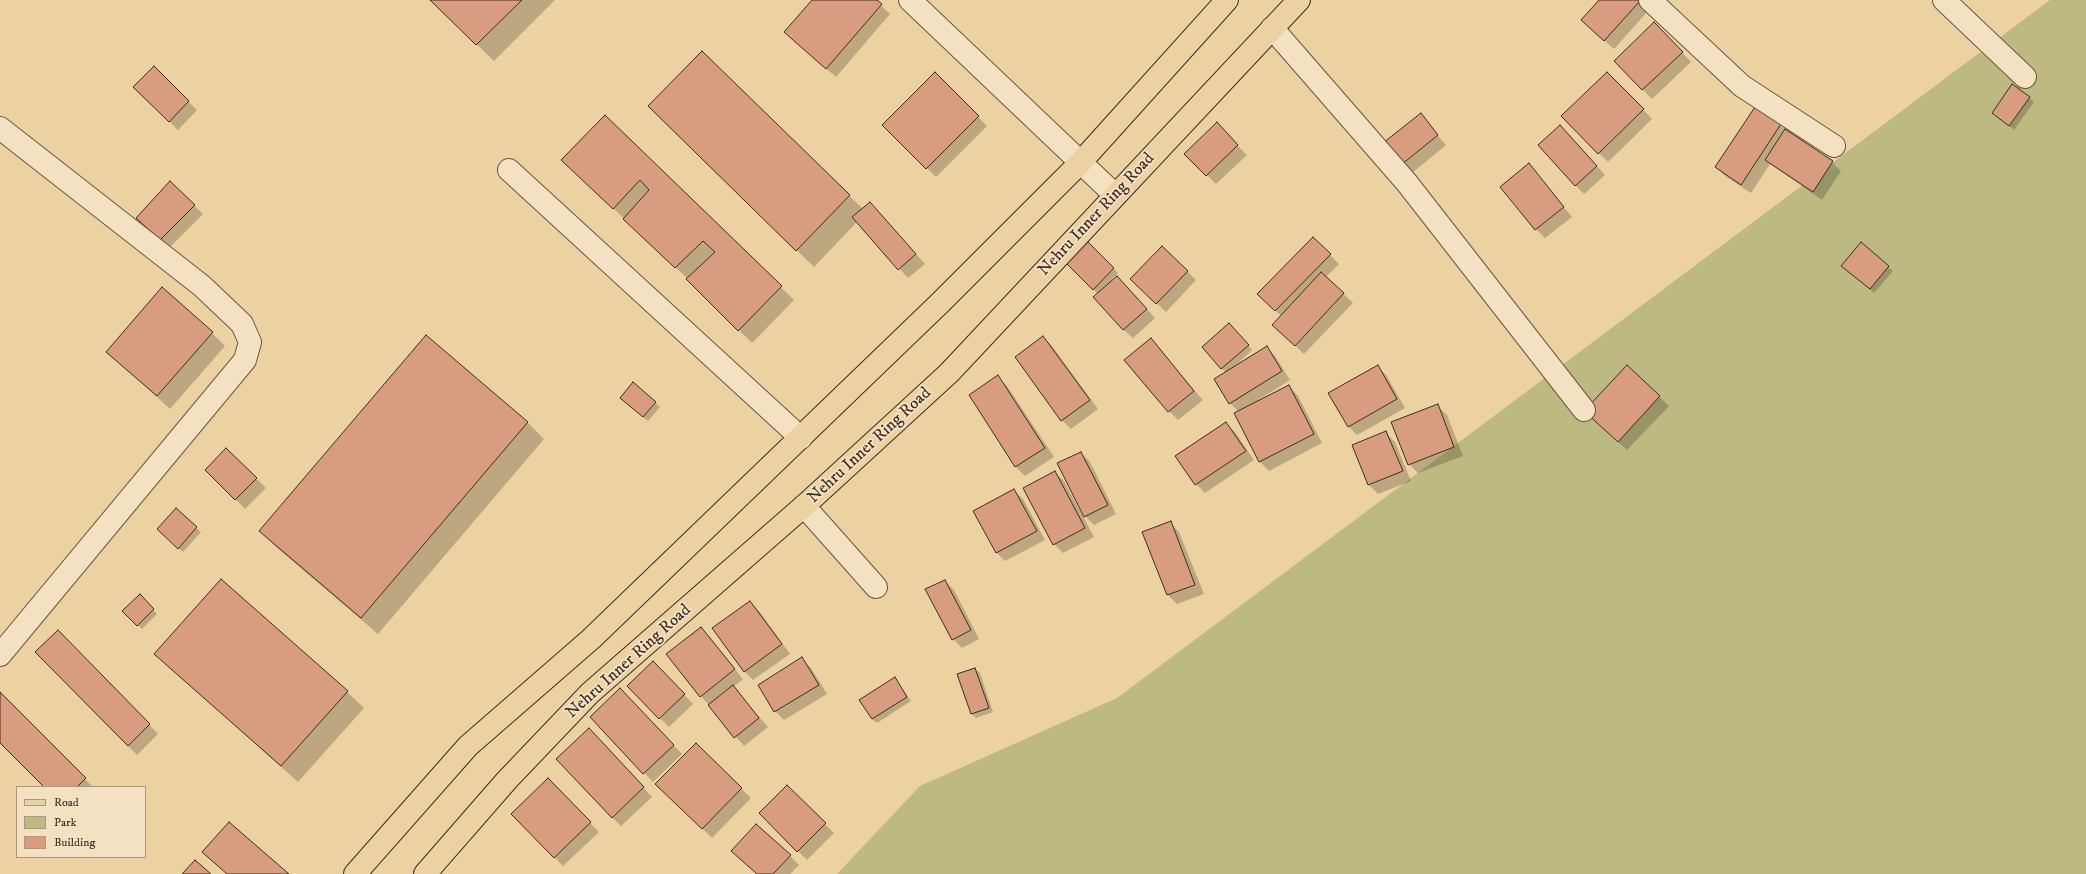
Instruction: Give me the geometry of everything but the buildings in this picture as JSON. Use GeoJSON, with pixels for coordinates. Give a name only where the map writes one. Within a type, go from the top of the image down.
{"type":"FeatureCollection","features":[{"type":"Feature","properties":{"kind":"main road"},"geometry":{"type":"LineString","coordinates":[[355,874],[468,746],[591,639],[758,476],[801,438],[940,303],[1080,163],[1227,0]]}},
{"type":"Feature","properties":{"kind":"main road","name":"Nehru Inner Ring Road"},"geometry":{"type":"LineString","coordinates":[[425,874],[506,780],[590,693],[804,506],[949,373],[1299,0]]}},
{"type":"Feature","properties":{"kind":"street"},"geometry":{"type":"LineString","coordinates":[[910,0],[1115,196]]}},
{"type":"Feature","properties":{"kind":"street"},"geometry":{"type":"LineString","coordinates":[[1650,0],[1742,86],[1834,146]]}},
{"type":"Feature","properties":{"kind":"street"},"geometry":{"type":"LineString","coordinates":[[1944,0],[2025,77]]}},
{"type":"Feature","properties":{"kind":"street"},"geometry":{"type":"LineString","coordinates":[[1272,28],[1407,183],[1584,410]]}},
{"type":"Feature","properties":{"kind":"street"},"geometry":{"type":"LineString","coordinates":[[0,128],[202,286],[242,324],[250,342],[245,360],[0,655]]}},
{"type":"Feature","properties":{"kind":"street"},"geometry":{"type":"LineString","coordinates":[[509,170],[801,438]]}},
{"type":"Feature","properties":{"kind":"street"},"geometry":{"type":"LineString","coordinates":[[804,506],[876,587]]}},
{"type":"Feature","properties":{"kind":"green space"},"geometry":{"type":"Polygon","coordinates":[[[2050,0],[2086,0],[2086,874],[837,874],[920,786],[1117,698],[2050,0]]]}}]}
